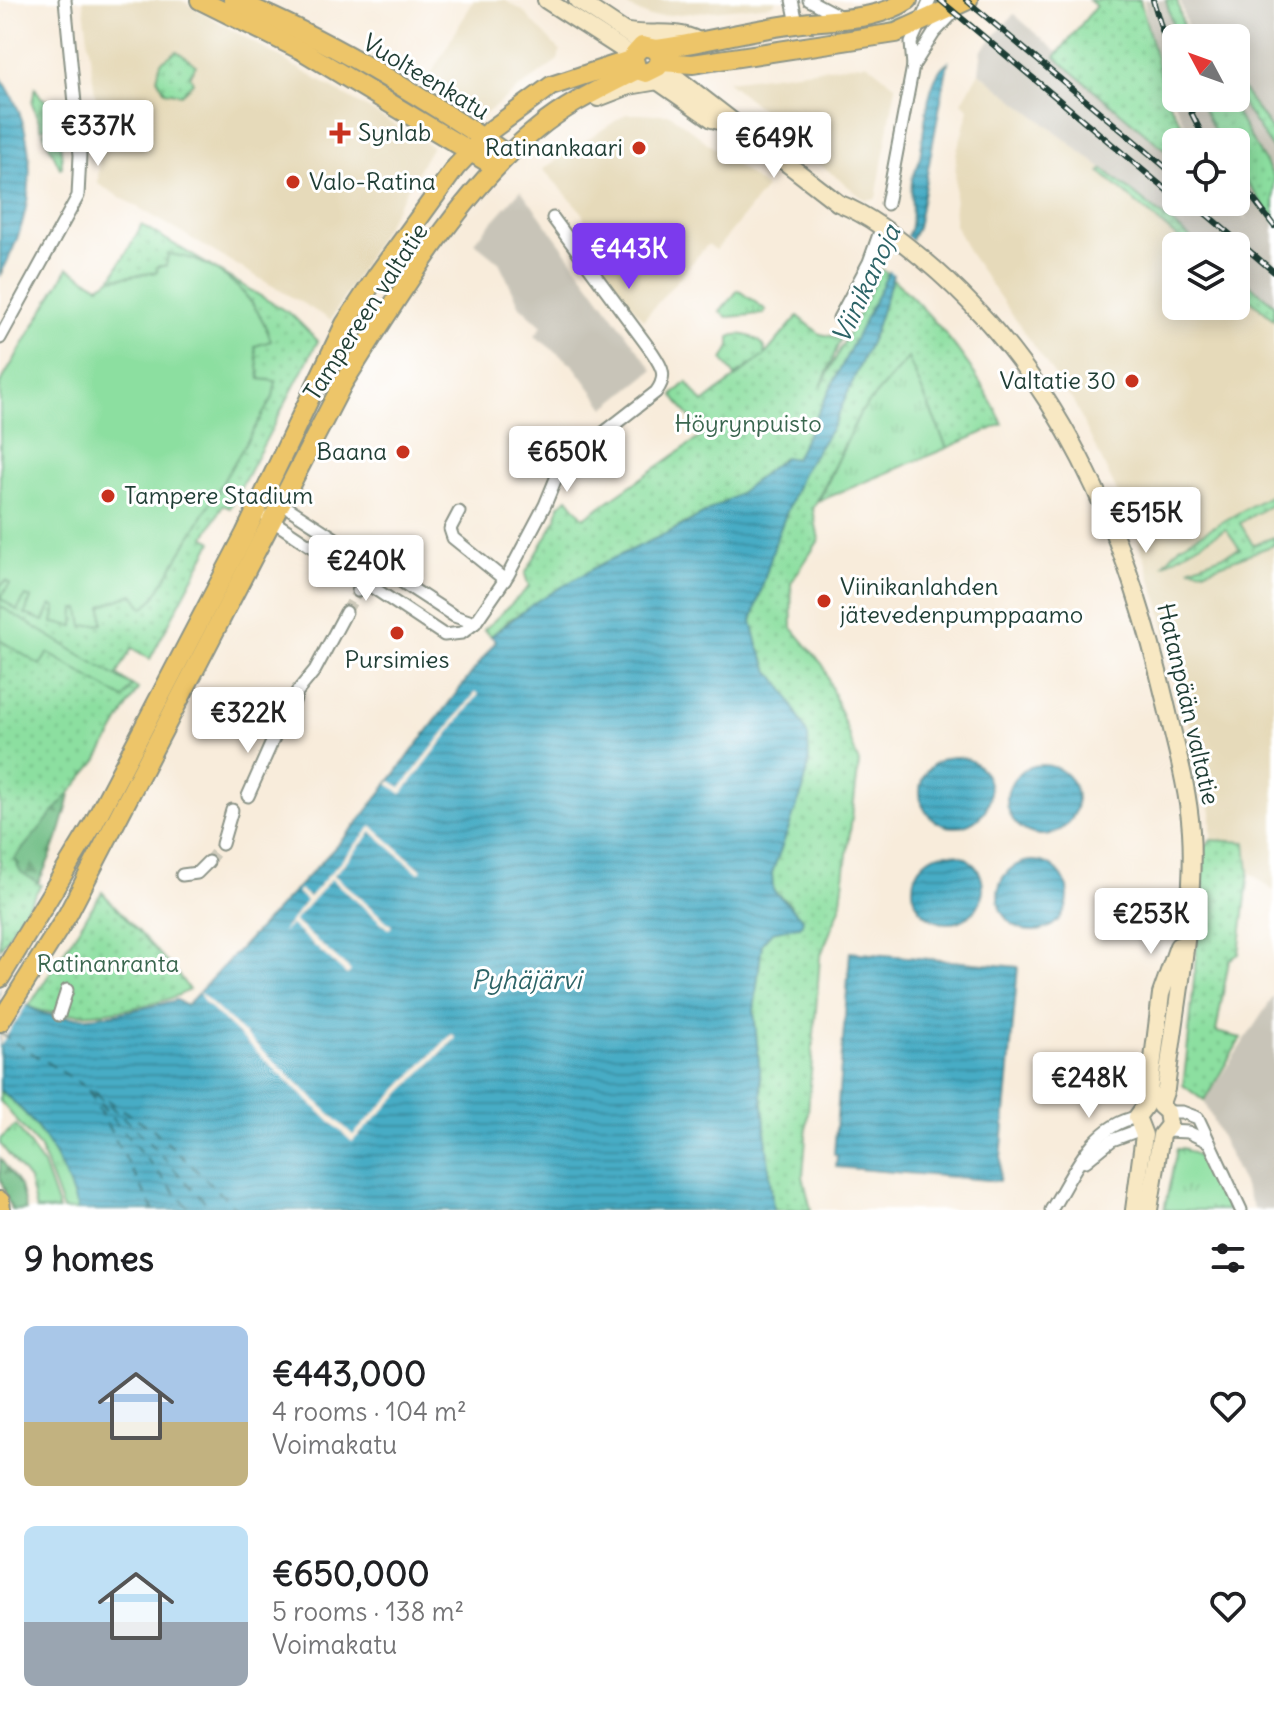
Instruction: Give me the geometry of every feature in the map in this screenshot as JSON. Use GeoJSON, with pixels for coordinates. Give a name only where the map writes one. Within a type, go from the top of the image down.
{"type":"FeatureCollection","features":[{"type":"Feature","properties":{"kind":"main road","name":"Vuolteenkatu"},"geometry":{"type":"LineString","coordinates":[[200,0],[303,51],[476,144]]}},
{"type":"Feature","properties":{"kind":"main road","name":"Vuolteenkatu"},"geometry":{"type":"LineString","coordinates":[[233,0],[291,26],[502,161]]}},
{"type":"Feature","properties":{"kind":"main road","name":"Hatanpään valtatie"},"geometry":{"type":"LineString","coordinates":[[546,0],[720,109],[734,125],[838,203],[863,213],[918,255],[979,313],[1042,392],[1077,452],[1125,556],[1151,645],[1188,797],[1191,844],[1166,1089],[1149,1118],[1134,1210]]}},
{"type":"Feature","properties":{"kind":"main road","name":"Hatanpään valtatie"},"geometry":{"type":"LineString","coordinates":[[577,0],[626,31],[647,62]]}},
{"type":"Feature","properties":{"kind":"main road","name":"Tampereen valtatie"},"geometry":{"type":"LineString","coordinates":[[0,1022],[60,928],[283,504],[343,383],[434,248],[502,161],[536,129],[578,99],[647,62],[697,40],[797,23],[845,20],[890,11],[908,0]]}},
{"type":"Feature","properties":{"kind":"main road","name":"Tampereen valtatie"},"geometry":{"type":"LineString","coordinates":[[0,978],[94,823],[256,511],[345,324],[476,144],[551,86],[647,62],[707,62],[896,33],[964,2]]}},
{"type":"Feature","properties":{"kind":"main road"},"geometry":{"type":"LineString","coordinates":[[626,31],[647,35],[679,33],[697,40]]}},
{"type":"Feature","properties":{"kind":"main road","name":"Hatanpään valtatie"},"geometry":{"type":"LineString","coordinates":[[1149,1118],[1164,1133],[1149,1210]]}},
{"type":"Feature","properties":{"kind":"main road"},"geometry":{"type":"LineString","coordinates":[[0,1201],[1,1210]]}},
{"type":"Feature","properties":{"kind":"street"},"geometry":{"type":"LineString","coordinates":[[792,0],[797,23]]}},
{"type":"Feature","properties":{"kind":"street"},"geometry":{"type":"LineString","coordinates":[[809,0],[845,20]]}},
{"type":"Feature","properties":{"kind":"street"},"geometry":{"type":"LineString","coordinates":[[887,204],[913,66],[910,49],[916,26],[930,0]]}},
{"type":"Feature","properties":{"kind":"street"},"geometry":{"type":"LineString","coordinates":[[913,66],[934,33],[964,2]]}},
{"type":"Feature","properties":{"kind":"street"},"geometry":{"type":"LineString","coordinates":[[0,338],[78,196],[80,155],[67,3]]}},
{"type":"Feature","properties":{"kind":"street"},"geometry":{"type":"LineString","coordinates":[[256,511],[444,635],[462,633],[475,623],[505,580],[545,505],[557,470],[656,392],[664,379],[664,370],[652,352],[553,218]]}},
{"type":"Feature","properties":{"kind":"street"},"geometry":{"type":"LineString","coordinates":[[839,318],[869,262],[882,226]]}},
{"type":"Feature","properties":{"kind":"street"},"geometry":{"type":"LineString","coordinates":[[265,493],[454,616],[475,623]]}},
{"type":"Feature","properties":{"kind":"street"},"geometry":{"type":"LineString","coordinates":[[459,512],[450,529],[453,538],[505,580]]}},
{"type":"Feature","properties":{"kind":"street"},"geometry":{"type":"LineString","coordinates":[[358,591],[375,564]]}},
{"type":"Feature","properties":{"kind":"street"},"geometry":{"type":"LineString","coordinates":[[289,717],[297,692],[315,670],[346,612]]}},
{"type":"Feature","properties":{"kind":"street"},"geometry":{"type":"LineString","coordinates":[[248,796],[276,733]]}},
{"type":"Feature","properties":{"kind":"street"},"geometry":{"type":"LineString","coordinates":[[222,844],[232,810]]}},
{"type":"Feature","properties":{"kind":"street"},"geometry":{"type":"LineString","coordinates":[[182,875],[197,873],[208,862]]}},
{"type":"Feature","properties":{"kind":"street"},"geometry":{"type":"LineString","coordinates":[[59,1015],[67,990]]}},
{"type":"Feature","properties":{"kind":"street"},"geometry":{"type":"LineString","coordinates":[[1051,1210],[1093,1141],[1104,1130],[1182,1112],[1198,1118],[1241,1210]]}},
{"type":"Feature","properties":{"kind":"street"},"geometry":{"type":"LineString","coordinates":[[1149,1118],[1164,1133],[1188,1132],[1207,1141]]}},
{"type":"Feature","properties":{"kind":"shaded area","name":"Valo-Ratina"},"geometry":{"type":"Polygon","coordinates":[[[83,0],[181,0],[432,146],[331,320],[98,184],[100,134],[83,0]]]}},
{"type":"Feature","properties":{"kind":"shaded area"},"geometry":{"type":"Polygon","coordinates":[[[474,0],[504,0],[522,10],[560,51],[558,60],[485,114],[425,84],[474,0]]]}},
{"type":"Feature","properties":{"kind":"shaded area"},"geometry":{"type":"Polygon","coordinates":[[[614,0],[776,1],[772,5],[650,17],[614,0]]]}},
{"type":"Feature","properties":{"kind":"shaded area"},"geometry":{"type":"Polygon","coordinates":[[[1144,0],[1166,0],[1172,24],[1162,24],[1162,70],[1148,30],[1144,0]]]}},
{"type":"Feature","properties":{"kind":"shaded area"},"geometry":{"type":"Polygon","coordinates":[[[1180,0],[1274,0],[1274,133],[1250,100],[1250,24],[1186,24],[1180,0]]]}},
{"type":"Feature","properties":{"kind":"shaded area"},"geometry":{"type":"Polygon","coordinates":[[[1014,14],[1162,145],[1162,215],[979,72],[982,50],[1014,14]]]}},
{"type":"Feature","properties":{"kind":"shaded area"},"geometry":{"type":"Polygon","coordinates":[[[867,63],[896,86],[876,198],[865,200],[779,131],[760,108],[727,81],[867,63]]]}},
{"type":"Feature","properties":{"kind":"shaded area"},"geometry":{"type":"Polygon","coordinates":[[[979,72],[1183,232],[1162,232],[1162,320],[1250,320],[1250,285],[1274,304],[1274,891],[1249,872],[1246,842],[1211,840],[1211,812],[1161,610],[1134,527],[1074,403],[969,253],[954,223],[956,155],[969,109],[962,102],[979,72]]]}},
{"type":"Feature","properties":{"kind":"shaded area"},"geometry":{"type":"Polygon","coordinates":[[[1179,112],[1205,112],[1213,128],[1186,128],[1179,112]]]}},
{"type":"Feature","properties":{"kind":"shaded area"},"geometry":{"type":"Polygon","coordinates":[[[1235,112],[1248,112],[1274,151],[1274,177],[1250,137],[1250,128],[1245,128],[1235,112]]]}},
{"type":"Feature","properties":{"kind":"shaded area"},"geometry":{"type":"Polygon","coordinates":[[[626,114],[670,114],[766,188],[716,250],[708,244],[643,320],[593,254],[582,212],[543,169],[626,114]]]}},
{"type":"Feature","properties":{"kind":"shaded area"},"geometry":{"type":"Polygon","coordinates":[[[1250,187],[1274,219],[1274,304],[1250,285],[1250,232],[1183,232],[1163,216],[1242,216],[1248,221],[1245,216],[1250,216],[1250,187]]]}},
{"type":"Feature","properties":{"kind":"shaded area"},"geometry":{"type":"Polygon","coordinates":[[[521,190],[653,370],[605,408],[574,366],[535,336],[542,326],[520,306],[499,262],[474,242],[521,190]]]}},
{"type":"Feature","properties":{"kind":"shaded area"},"geometry":{"type":"Polygon","coordinates":[[[1274,996],[1274,1210],[1255,1210],[1204,1101],[1274,996]]]}},
{"type":"Feature","properties":{"kind":"green space"},"geometry":{"type":"Polygon","coordinates":[[[1089,0],[1140,0],[1162,81],[1162,112],[1175,112],[1184,128],[1162,128],[1162,147],[1055,57],[1096,6],[1089,0]]]}},
{"type":"Feature","properties":{"kind":"green space"},"geometry":{"type":"Polygon","coordinates":[[[1166,0],[1177,0],[1183,24],[1172,24],[1166,0]]]}},
{"type":"Feature","properties":{"kind":"green space"},"geometry":{"type":"Polygon","coordinates":[[[896,16],[895,24],[813,37],[896,16]]]}},
{"type":"Feature","properties":{"kind":"green space"},"geometry":{"type":"Polygon","coordinates":[[[177,51],[196,65],[190,75],[193,83],[181,94],[165,91],[157,78],[161,62],[177,51]]]}},
{"type":"Feature","properties":{"kind":"green space"},"geometry":{"type":"Polygon","coordinates":[[[35,88],[41,97],[59,109],[59,122],[42,129],[32,103],[35,88]]]}},
{"type":"Feature","properties":{"kind":"green space"},"geometry":{"type":"Polygon","coordinates":[[[1250,100],[1274,133],[1274,151],[1248,112],[1250,112],[1250,100]]]}},
{"type":"Feature","properties":{"kind":"green space"},"geometry":{"type":"Polygon","coordinates":[[[1205,112],[1235,112],[1245,128],[1213,128],[1205,112]]]}},
{"type":"Feature","properties":{"kind":"green space"},"geometry":{"type":"Polygon","coordinates":[[[60,127],[62,167],[60,168],[43,132],[60,127]]]}},
{"type":"Feature","properties":{"kind":"green space"},"geometry":{"type":"Polygon","coordinates":[[[1250,137],[1274,177],[1274,219],[1250,187],[1250,137]]]}},
{"type":"Feature","properties":{"kind":"green space"},"geometry":{"type":"Polygon","coordinates":[[[1103,169],[1183,232],[1171,232],[1100,172],[1103,169]]]}},
{"type":"Feature","properties":{"kind":"green space","name":"Tampere Stadium"},"geometry":{"type":"Polygon","coordinates":[[[142,225],[292,315],[318,341],[230,508],[223,505],[205,537],[212,542],[150,659],[132,648],[117,675],[138,689],[97,761],[14,859],[21,872],[41,885],[0,949],[0,384],[68,268],[99,286],[111,279],[142,225]]]}},
{"type":"Feature","properties":{"kind":"green space","name":"Tampere Stadium"},"geometry":{"type":"Polygon","coordinates":[[[168,254],[203,263],[232,282],[245,295],[271,341],[255,346],[260,379],[276,381],[273,397],[154,598],[143,608],[133,594],[102,606],[103,624],[83,626],[80,609],[75,609],[74,626],[53,623],[56,607],[51,605],[44,621],[25,614],[31,598],[26,596],[17,610],[0,598],[10,584],[6,581],[0,586],[0,384],[68,268],[99,286],[111,279],[157,272],[158,266],[166,266],[168,254]]]}},
{"type":"Feature","properties":{"kind":"green space","name":"Höyrynpuisto"},"geometry":{"type":"Polygon","coordinates":[[[881,269],[888,274],[795,459],[783,457],[737,495],[510,619],[491,636],[484,630],[529,587],[525,574],[557,518],[559,505],[568,498],[584,518],[703,435],[673,395],[687,382],[703,403],[762,357],[735,376],[723,360],[730,347],[730,337],[744,335],[754,338],[765,348],[764,356],[798,316],[820,334],[841,338],[821,387],[881,269]]]}},
{"type":"Feature","properties":{"kind":"green space"},"geometry":{"type":"Polygon","coordinates":[[[892,278],[955,346],[981,383],[1003,424],[947,448],[908,358],[860,413],[813,509],[819,540],[791,583],[792,628],[823,665],[859,763],[840,908],[820,957],[803,1176],[811,1210],[773,1210],[754,1011],[762,943],[791,905],[773,890],[772,873],[809,763],[787,694],[769,670],[758,646],[752,621],[777,537],[802,473],[833,426],[875,331],[892,278]]]}},
{"type":"Feature","properties":{"kind":"green space"},"geometry":{"type":"Polygon","coordinates":[[[1250,285],[1274,304],[1274,320],[1250,299],[1250,285]]]}},
{"type":"Feature","properties":{"kind":"green space"},"geometry":{"type":"Polygon","coordinates":[[[738,290],[766,310],[763,314],[727,317],[720,312],[738,290]]]}},
{"type":"Feature","properties":{"kind":"green space"},"geometry":{"type":"Polygon","coordinates":[[[908,357],[947,448],[819,501],[860,413],[908,357]]]}},
{"type":"Feature","properties":{"kind":"green space"},"geometry":{"type":"Polygon","coordinates":[[[1274,493],[1274,503],[1240,523],[1253,545],[1274,537],[1274,545],[1206,570],[1189,568],[1240,549],[1226,529],[1163,565],[1181,545],[1274,493]]]}},
{"type":"Feature","properties":{"kind":"green space"},"geometry":{"type":"Polygon","coordinates":[[[0,606],[132,686],[124,699],[48,653],[40,665],[0,640],[0,606]]]}},
{"type":"Feature","properties":{"kind":"green space"},"geometry":{"type":"Polygon","coordinates":[[[72,786],[53,851],[0,947],[0,886],[19,864],[10,855],[72,786]]]}},
{"type":"Feature","properties":{"kind":"green space"},"geometry":{"type":"Polygon","coordinates":[[[1211,840],[1246,842],[1249,872],[1239,954],[1229,960],[1216,1032],[1241,1038],[1204,1101],[1183,1085],[1205,847],[1211,840]]]}},
{"type":"Feature","properties":{"kind":"green space","name":"Ratinanranta"},"geometry":{"type":"Polygon","coordinates":[[[102,892],[189,990],[156,1003],[109,1012],[62,1014],[29,1006],[102,892]]]}},
{"type":"Feature","properties":{"kind":"green space"},"geometry":{"type":"Polygon","coordinates":[[[0,1091],[27,1116],[48,1144],[78,1210],[63,1210],[40,1148],[0,1101],[0,1091]]]}},
{"type":"Feature","properties":{"kind":"green space"},"geometry":{"type":"Polygon","coordinates":[[[16,1125],[43,1165],[59,1210],[36,1210],[29,1180],[0,1144],[0,1139],[16,1125]]]}},
{"type":"Feature","properties":{"kind":"green space"},"geometry":{"type":"Polygon","coordinates":[[[1177,1149],[1187,1150],[1204,1162],[1229,1210],[1164,1210],[1177,1149]]]}},
{"type":"Feature","properties":{"kind":"green space"},"geometry":{"type":"Polygon","coordinates":[[[0,1158],[20,1186],[26,1210],[11,1210],[0,1177],[0,1158]]]}},
{"type":"Feature","properties":{"kind":"water","name":"Pyhäjärvi"},"geometry":{"type":"Polygon","coordinates":[[[948,62],[917,228],[893,275],[875,331],[833,426],[802,473],[777,537],[752,621],[758,646],[769,670],[787,694],[808,736],[809,763],[803,790],[772,873],[773,890],[803,919],[801,926],[772,932],[762,943],[754,1011],[773,1210],[78,1210],[48,1144],[27,1115],[0,1090],[0,988],[37,1011],[69,1017],[107,1015],[177,1000],[186,1006],[357,824],[496,641],[491,636],[534,603],[603,563],[676,529],[737,495],[784,457],[795,459],[910,230],[912,180],[919,162],[930,93],[940,69],[948,62]]]}},
{"type":"Feature","properties":{"kind":"water"},"geometry":{"type":"Polygon","coordinates":[[[0,76],[14,99],[23,124],[30,175],[21,226],[0,275],[0,76]]]}},
{"type":"Feature","properties":{"kind":"water"},"geometry":{"type":"Polygon","coordinates":[[[962,757],[984,772],[990,792],[988,806],[980,817],[969,825],[948,827],[930,817],[922,806],[920,785],[930,767],[941,759],[962,757]]]}},
{"type":"Feature","properties":{"kind":"water"},"geometry":{"type":"Polygon","coordinates":[[[1035,765],[1049,765],[1062,770],[1072,780],[1077,800],[1072,820],[1062,830],[1049,835],[1035,835],[1022,830],[1012,820],[1007,807],[1007,793],[1012,780],[1022,770],[1035,765]]]}},
{"type":"Feature","properties":{"kind":"water"},"geometry":{"type":"Polygon","coordinates":[[[955,853],[977,868],[983,888],[981,902],[973,913],[962,921],[941,923],[923,913],[915,902],[913,881],[923,863],[934,855],[955,853]]]}},
{"type":"Feature","properties":{"kind":"water"},"geometry":{"type":"Polygon","coordinates":[[[1040,861],[1062,876],[1068,896],[1066,910],[1058,921],[1047,929],[1026,931],[1008,921],[1000,910],[998,889],[1008,871],[1019,863],[1040,861]]]}},
{"type":"Feature","properties":{"kind":"water"},"geometry":{"type":"Polygon","coordinates":[[[850,952],[1018,967],[999,1181],[836,1167],[837,1155],[834,1154],[850,952]]]}},
{"type":"Feature","properties":{"kind":"pier"},"geometry":{"type":"Polygon","coordinates":[[[904,235],[914,243],[897,277],[886,268],[904,235]]]}},
{"type":"Feature","properties":{"kind":"pier"},"geometry":{"type":"Polygon","coordinates":[[[476,692],[479,694],[402,794],[388,784],[391,781],[401,788],[476,692]]]}},
{"type":"Feature","properties":{"kind":"pier"},"geometry":{"type":"Polygon","coordinates":[[[372,826],[422,870],[419,873],[372,832],[334,875],[392,926],[389,929],[331,879],[294,921],[351,971],[347,975],[291,925],[281,933],[306,901],[297,892],[299,889],[309,897],[372,826]]]}},
{"type":"Feature","properties":{"kind":"pier"},"geometry":{"type":"Polygon","coordinates":[[[0,984],[29,1001],[0,1046],[0,984]]]}},
{"type":"Feature","properties":{"kind":"pier"},"geometry":{"type":"Polygon","coordinates":[[[198,991],[353,1135],[452,1034],[456,1038],[352,1142],[204,1002],[198,991]]]}},
{"type":"Feature","properties":{"kind":"ferry route"},"geometry":{"type":"LineString","coordinates":[[0,1033],[153,1129],[238,1210]]}},
{"type":"Feature","properties":{"kind":"ferry route"},"geometry":{"type":"LineString","coordinates":[[88,1090],[190,1210]]}},
{"type":"Feature","properties":{"kind":"ferry route"},"geometry":{"type":"LineString","coordinates":[[89,1092],[154,1210]]}},
{"type":"Feature","properties":{"kind":"ferry route"},"geometry":{"type":"LineString","coordinates":[[95,1094],[135,1128],[213,1210]]}},
{"type":"Feature","properties":{"kind":"tunnel"},"geometry":{"type":"LineString","coordinates":[[346,612],[358,591]]}},
{"type":"Feature","properties":{"kind":"tunnel"},"geometry":{"type":"LineString","coordinates":[[208,862],[222,844]]}},
{"type":"Feature","properties":{"kind":"railway"},"geometry":{"type":"LineString","coordinates":[[940,0],[1162,186]]}},
{"type":"Feature","properties":{"kind":"railway"},"geometry":{"type":"LineString","coordinates":[[966,0],[1162,164]]}},
{"type":"Feature","properties":{"kind":"railway"},"geometry":{"type":"LineString","coordinates":[[1153,0],[1162,31]]}},
{"type":"Feature","properties":{"kind":"railway"},"geometry":{"type":"LineString","coordinates":[[1191,112],[1199,128]]}},
{"type":"Feature","properties":{"kind":"railway"},"geometry":{"type":"LineString","coordinates":[[1250,194],[1274,226]]}},
{"type":"Feature","properties":{"kind":"railway"},"geometry":{"type":"LineString","coordinates":[[1208,216],[1274,272]]}},
{"type":"Feature","properties":{"kind":"place","name":"Synlab"},"geometry":{"type":"Point","coordinates":[340,133]}},
{"type":"Feature","properties":{"kind":"place","name":"Ratinankaari"},"geometry":{"type":"Point","coordinates":[639,148]}},
{"type":"Feature","properties":{"kind":"place","name":"Valo-Ratina"},"geometry":{"type":"Point","coordinates":[293,182]}},
{"type":"Feature","properties":{"kind":"place","name":"Valtatie 30"},"geometry":{"type":"Point","coordinates":[1132,381]}},
{"type":"Feature","properties":{"kind":"place","name":"Baana"},"geometry":{"type":"Point","coordinates":[403,452]}},
{"type":"Feature","properties":{"kind":"place","name":"Tampere Stadium"},"geometry":{"type":"Point","coordinates":[108,496]}},
{"type":"Feature","properties":{"kind":"place","name":"Viinikanlahden jätevedenpumppaamo"},"geometry":{"type":"Point","coordinates":[824,601]}},
{"type":"Feature","properties":{"kind":"place","name":"Pursimies"},"geometry":{"type":"Point","coordinates":[397,633]}},
{"type":"Feature","properties":{"kind":"water label","name":"Viinikanoja"},"geometry":{"type":"Point","coordinates":[866,284]}}]}
